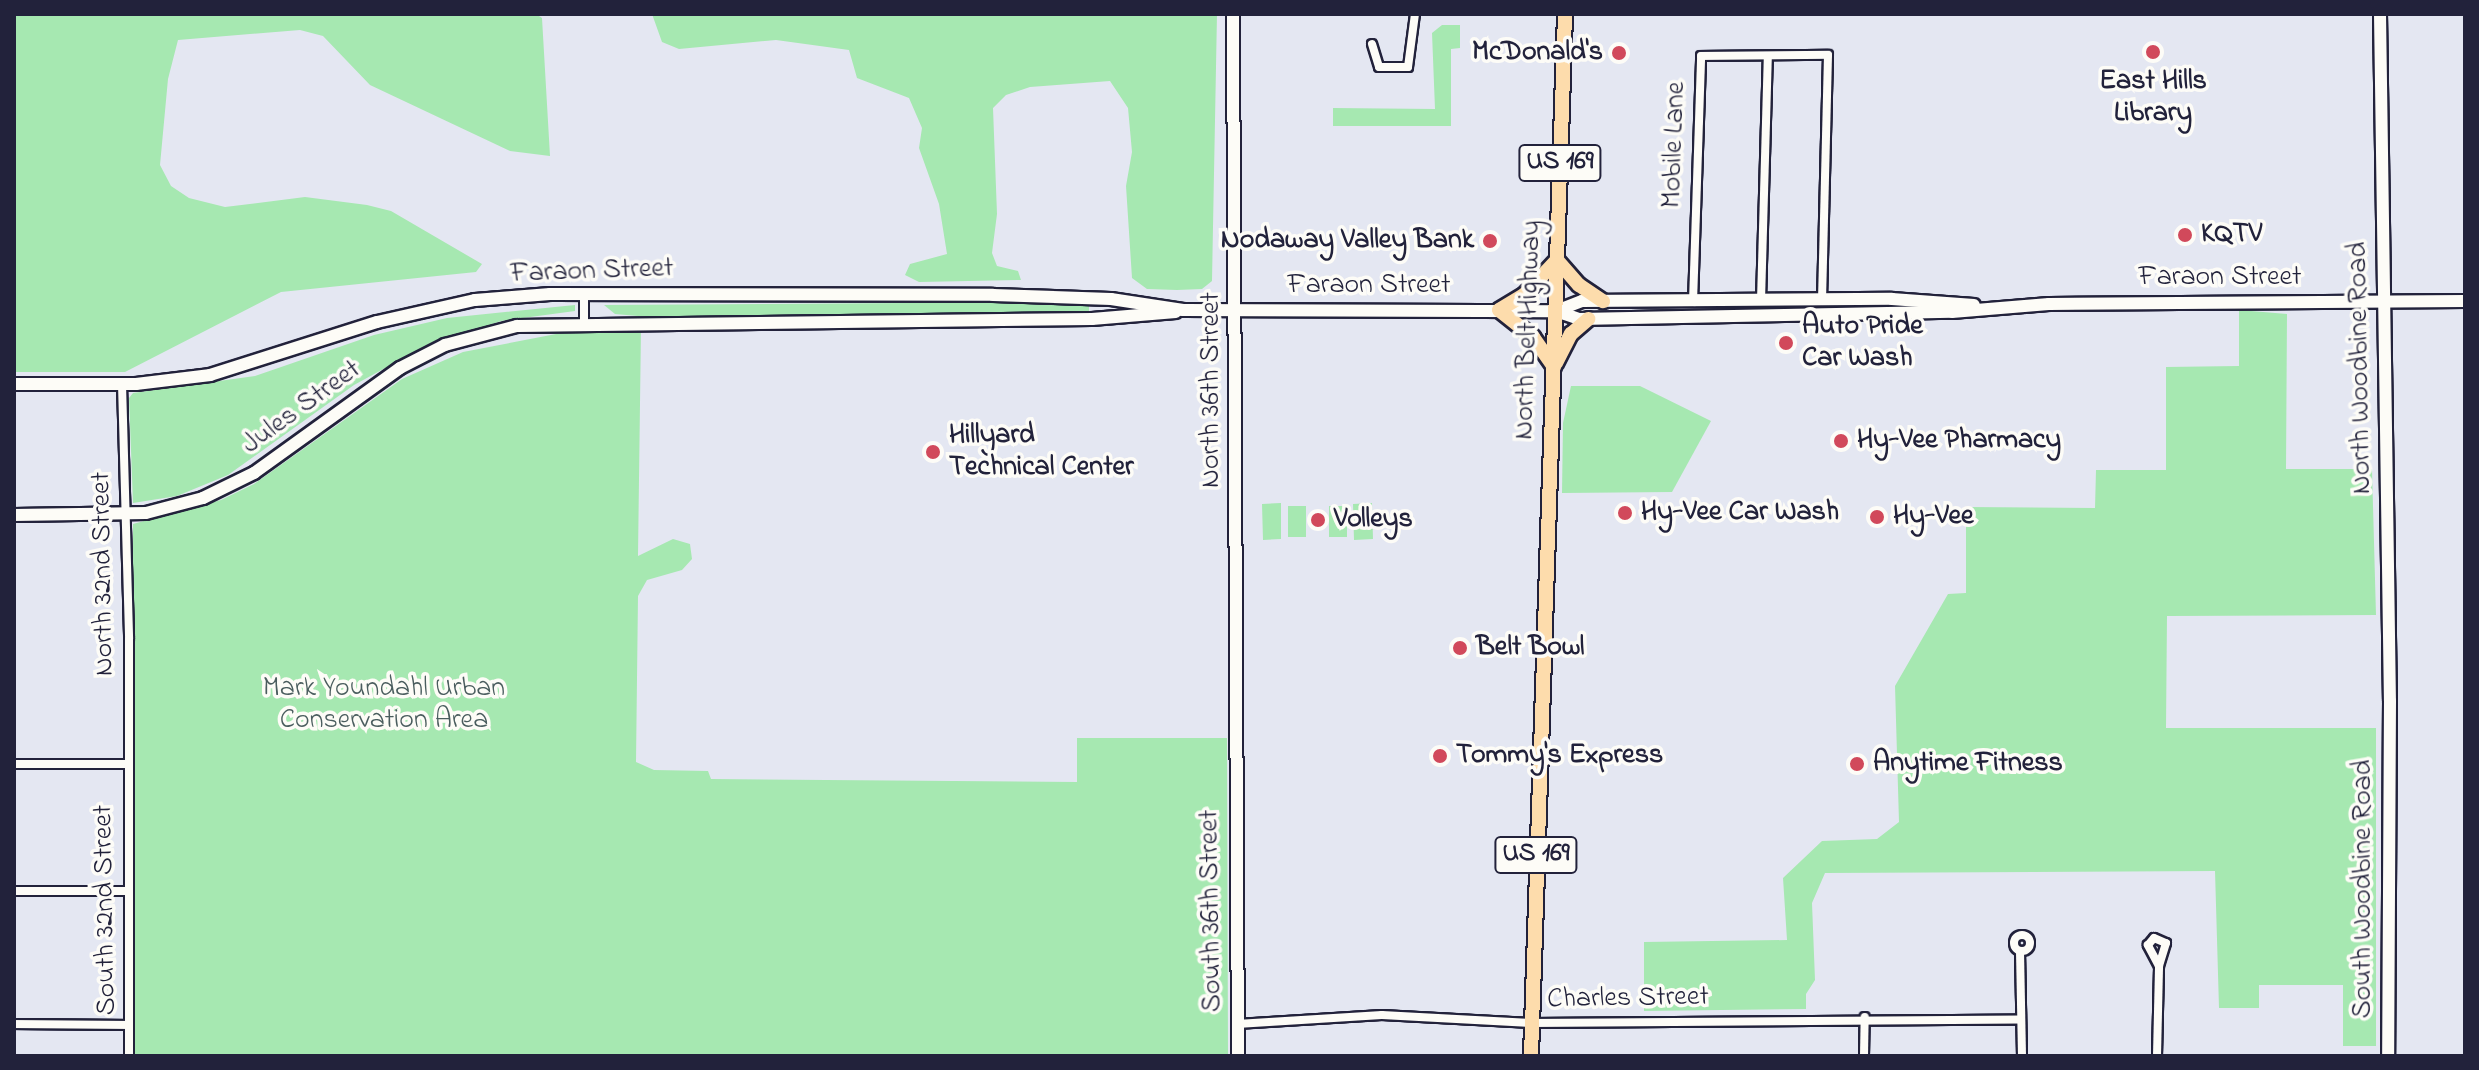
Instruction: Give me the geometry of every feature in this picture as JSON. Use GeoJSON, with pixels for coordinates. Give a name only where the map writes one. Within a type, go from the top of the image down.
{"type":"FeatureCollection","features":[{"type":"Feature","properties":{"kind":"main road","name":"North 36th Street"},"geometry":{"type":"LineString","coordinates":[[1233,14],[1235,766]]}},
{"type":"Feature","properties":{"kind":"main road","name":"North Belt Highway"},"geometry":{"type":"LineString","coordinates":[[1531,1023],[1565,14]]}},
{"type":"Feature","properties":{"kind":"main road","name":"North Woodbine Road"},"geometry":{"type":"LineString","coordinates":[[2380,14],[2390,722]]}},
{"type":"Feature","properties":{"kind":"main road"},"geometry":{"type":"LineString","coordinates":[[1588,319],[1571,334],[1554,367],[1533,337],[1499,310],[1524,295],[1557,260],[1579,285],[1603,301]]}},
{"type":"Feature","properties":{"kind":"main road","name":"Faraon Street"},"geometry":{"type":"LineString","coordinates":[[14,384],[122,384],[210,375],[377,322],[475,300],[584,293],[1008,296],[1111,299],[1183,310],[1556,311],[1588,319],[1952,312],[1976,306],[2465,301]]}},
{"type":"Feature","properties":{"kind":"main road","name":"Faraon Street"},"geometry":{"type":"LineString","coordinates":[[1556,311],[1582,301],[1822,299],[1960,301],[1976,306]]}},
{"type":"Feature","properties":{"kind":"main road","name":"Faraon Street"},"geometry":{"type":"LineString","coordinates":[[584,322],[1153,318],[1183,310]]}},
{"type":"Feature","properties":{"kind":"main road","name":"Jules Street"},"geometry":{"type":"LineString","coordinates":[[14,515],[126,515],[171,509],[254,473],[400,368],[445,345],[517,326],[584,322]]}},
{"type":"Feature","properties":{"kind":"main road","name":"South Woodbine Road"},"geometry":{"type":"LineString","coordinates":[[2388,1056],[2390,722]]}},
{"type":"Feature","properties":{"kind":"main road","name":"South 36th Street"},"geometry":{"type":"LineString","coordinates":[[1235,766],[1238,1056]]}},
{"type":"Feature","properties":{"kind":"main road","name":"US 169"},"geometry":{"type":"LineString","coordinates":[[1531,1023],[1531,1056]]}},
{"type":"Feature","properties":{"kind":"street"},"geometry":{"type":"LineString","coordinates":[[1372,44],[1379,67],[1408,67],[1413,62],[1415,14]]}},
{"type":"Feature","properties":{"kind":"street","name":"Mobile Lane"},"geometry":{"type":"LineString","coordinates":[[1693,302],[1701,56],[1828,55],[1822,299]]}},
{"type":"Feature","properties":{"kind":"street"},"geometry":{"type":"LineString","coordinates":[[1761,301],[1768,57]]}},
{"type":"Feature","properties":{"kind":"street"},"geometry":{"type":"LineString","coordinates":[[584,293],[584,322]]}},
{"type":"Feature","properties":{"kind":"street","name":"North 32nd Street"},"geometry":{"type":"LineString","coordinates":[[122,384],[127,764]]}},
{"type":"Feature","properties":{"kind":"street"},"geometry":{"type":"LineString","coordinates":[[14,764],[127,764]]}},
{"type":"Feature","properties":{"kind":"street","name":"South 32nd Street"},"geometry":{"type":"LineString","coordinates":[[127,764],[129,1056]]}},
{"type":"Feature","properties":{"kind":"street"},"geometry":{"type":"LineString","coordinates":[[14,891],[128,891]]}},
{"type":"Feature","properties":{"kind":"street"},"geometry":{"type":"LineString","coordinates":[[2020,951],[2022,1056]]}},
{"type":"Feature","properties":{"kind":"street"},"geometry":{"type":"LineString","coordinates":[[2157,1056],[2159,966]]}},
{"type":"Feature","properties":{"kind":"street","name":"Charles Street"},"geometry":{"type":"LineString","coordinates":[[1237,1024],[1382,1015],[1531,1023],[1865,1017],[2021,1020]]}},
{"type":"Feature","properties":{"kind":"street"},"geometry":{"type":"LineString","coordinates":[[1864,1056],[1865,1017]]}},
{"type":"Feature","properties":{"kind":"street"},"geometry":{"type":"LineString","coordinates":[[14,1024],[129,1025]]}},
{"type":"Feature","properties":{"kind":"green space"},"geometry":{"type":"Polygon","coordinates":[[[14,14],[536,14],[542,18],[550,156],[510,151],[370,85],[323,36],[300,30],[178,40],[168,79],[160,165],[171,186],[189,198],[225,207],[305,197],[391,211],[482,264],[476,272],[281,292],[125,372],[14,372],[14,14]]]}},
{"type":"Feature","properties":{"kind":"green space"},"geometry":{"type":"Polygon","coordinates":[[[652,14],[1217,14],[1212,281],[1202,289],[1147,289],[1132,278],[1126,186],[1132,152],[1128,108],[1110,81],[1030,87],[1006,95],[993,108],[997,214],[992,253],[997,266],[1018,271],[1021,280],[919,282],[905,275],[910,264],[947,254],[939,204],[919,148],[922,128],[909,98],[857,78],[849,50],[776,40],[679,49],[662,42],[652,14]]]}},
{"type":"Feature","properties":{"kind":"green space"},"geometry":{"type":"Polygon","coordinates":[[[1442,25],[1460,25],[1460,48],[1451,49],[1451,126],[1333,126],[1333,108],[1435,109],[1432,33],[1442,25]]]}},
{"type":"Feature","properties":{"kind":"green space"},"geometry":{"type":"Polygon","coordinates":[[[1089,303],[1089,314],[649,317],[615,314],[604,305],[1089,303]]]}},
{"type":"Feature","properties":{"kind":"green space"},"geometry":{"type":"Polygon","coordinates":[[[575,305],[575,311],[501,321],[420,349],[354,385],[228,475],[177,496],[133,503],[129,398],[133,393],[255,376],[374,335],[447,318],[575,305]]]}},
{"type":"Feature","properties":{"kind":"green space"},"geometry":{"type":"Polygon","coordinates":[[[2239,310],[2287,314],[2286,469],[2372,469],[2376,615],[2167,616],[2166,728],[2376,728],[2376,1046],[2343,1046],[2343,985],[2259,985],[2259,1008],[2219,1008],[2215,871],[1825,873],[1812,903],[1815,980],[1806,994],[1806,1009],[1644,1011],[1644,942],[1787,940],[1783,878],[1822,841],[1877,839],[1899,822],[1895,686],[1948,594],[1966,593],[1966,507],[2095,508],[2096,470],[2166,470],[2166,367],[2239,366],[2239,310]]]}},
{"type":"Feature","properties":{"kind":"green space","name":"Mark Youndahl Urban Conservation Area"},"geometry":{"type":"Polygon","coordinates":[[[641,328],[638,556],[673,539],[690,544],[692,559],[682,570],[647,580],[638,596],[636,762],[654,770],[708,771],[711,779],[1077,782],[1077,738],[1227,738],[1228,1056],[134,1056],[133,524],[221,500],[254,484],[402,379],[463,352],[582,329],[641,328]]]}},
{"type":"Feature","properties":{"kind":"green space"},"geometry":{"type":"Polygon","coordinates":[[[1571,386],[1640,386],[1711,421],[1672,492],[1562,493],[1563,423],[1571,386]]]}},
{"type":"Feature","properties":{"kind":"green space"},"geometry":{"type":"Polygon","coordinates":[[[1281,503],[1281,539],[1263,540],[1262,504],[1281,503]]]}},
{"type":"Feature","properties":{"kind":"green space"},"geometry":{"type":"Polygon","coordinates":[[[1372,503],[1373,539],[1354,540],[1353,504],[1372,503]]]}},
{"type":"Feature","properties":{"kind":"green space"},"geometry":{"type":"Polygon","coordinates":[[[1288,506],[1306,506],[1306,537],[1288,537],[1288,506]]]}},
{"type":"Feature","properties":{"kind":"green space"},"geometry":{"type":"Polygon","coordinates":[[[1329,506],[1347,506],[1347,537],[1329,537],[1329,506]]]}},
{"type":"Feature","properties":{"kind":"place","name":"East Hills Library"},"geometry":{"type":"Point","coordinates":[2153,52]}},
{"type":"Feature","properties":{"kind":"place","name":"McDonald's"},"geometry":{"type":"Point","coordinates":[1619,53]}},
{"type":"Feature","properties":{"kind":"place","name":"KQTV"},"geometry":{"type":"Point","coordinates":[2185,235]}},
{"type":"Feature","properties":{"kind":"place","name":"Nodaway Valley Bank"},"geometry":{"type":"Point","coordinates":[1490,241]}},
{"type":"Feature","properties":{"kind":"place","name":"Auto Pride Car Wash"},"geometry":{"type":"Point","coordinates":[1786,343]}},
{"type":"Feature","properties":{"kind":"place","name":"Hy-Vee Pharmacy"},"geometry":{"type":"Point","coordinates":[1841,441]}},
{"type":"Feature","properties":{"kind":"place","name":"Hillyard Technical Center"},"geometry":{"type":"Point","coordinates":[933,452]}},
{"type":"Feature","properties":{"kind":"place","name":"Hy-Vee Car Wash"},"geometry":{"type":"Point","coordinates":[1625,513]}},
{"type":"Feature","properties":{"kind":"place","name":"Hy-Vee"},"geometry":{"type":"Point","coordinates":[1877,517]}},
{"type":"Feature","properties":{"kind":"place","name":"Volleys"},"geometry":{"type":"Point","coordinates":[1318,520]}},
{"type":"Feature","properties":{"kind":"place","name":"Belt Bowl"},"geometry":{"type":"Point","coordinates":[1460,648]}},
{"type":"Feature","properties":{"kind":"place","name":"Tommy's Express"},"geometry":{"type":"Point","coordinates":[1440,756]}},
{"type":"Feature","properties":{"kind":"place","name":"Anytime Fitness"},"geometry":{"type":"Point","coordinates":[1857,764]}}]}
